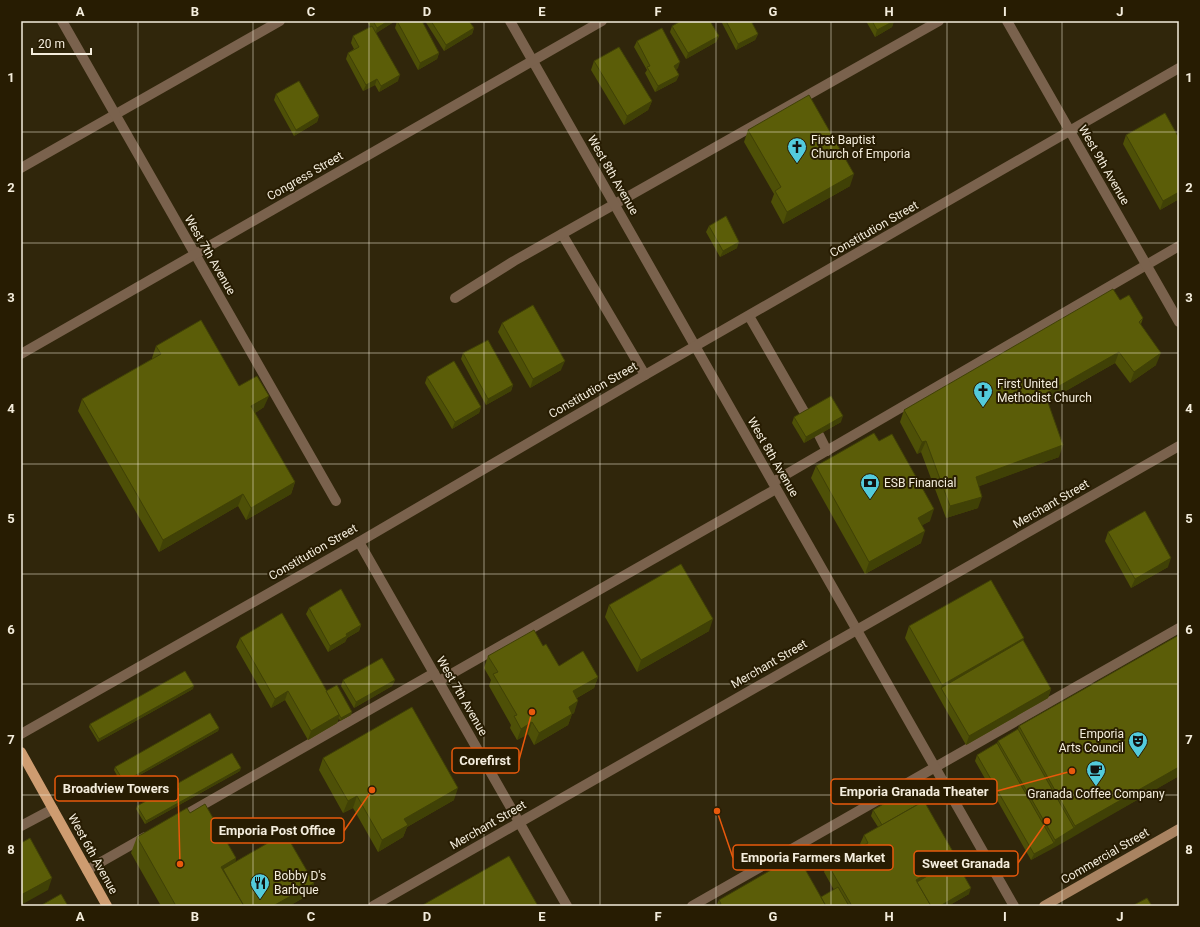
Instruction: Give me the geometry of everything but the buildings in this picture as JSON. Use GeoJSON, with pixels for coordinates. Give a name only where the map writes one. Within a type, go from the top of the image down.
{"type":"FeatureCollection","features":[{"type":"Feature","properties":{"kind":"main road","name":"West 6th Avenue"},"geometry":{"type":"LineString","coordinates":[[21,752],[107,906]]}},
{"type":"Feature","properties":{"kind":"main road","name":"Commercial Street"},"geometry":{"type":"LineString","coordinates":[[1044,906],[1179,829]]}},
{"type":"Feature","properties":{"kind":"street","name":"West 7th Avenue"},"geometry":{"type":"LineString","coordinates":[[62,21],[336,502]]}},
{"type":"Feature","properties":{"kind":"street"},"geometry":{"type":"LineString","coordinates":[[21,168],[280,21]]}},
{"type":"Feature","properties":{"kind":"street","name":"West 8th Avenue"},"geometry":{"type":"LineString","coordinates":[[510,21],[1014,906]]}},
{"type":"Feature","properties":{"kind":"street","name":"Congress Street"},"geometry":{"type":"LineString","coordinates":[[21,354],[602,21]]}},
{"type":"Feature","properties":{"kind":"street"},"geometry":{"type":"LineString","coordinates":[[455,298],[514,261],[616,205],[939,21]]}},
{"type":"Feature","properties":{"kind":"street","name":"West 9th Avenue"},"geometry":{"type":"LineString","coordinates":[[1007,21],[1179,322]]}},
{"type":"Feature","properties":{"kind":"street","name":"Constitution Street"},"geometry":{"type":"LineString","coordinates":[[21,734],[359,542],[645,375],[1179,68]]}},
{"type":"Feature","properties":{"kind":"street"},"geometry":{"type":"LineString","coordinates":[[562,234],[645,375]]}},
{"type":"Feature","properties":{"kind":"street"},"geometry":{"type":"LineString","coordinates":[[171,823],[436,677],[775,486],[827,451],[1179,246]]}},
{"type":"Feature","properties":{"kind":"street"},"geometry":{"type":"LineString","coordinates":[[749,316],[806,415]]}},
{"type":"Feature","properties":{"kind":"street"},"geometry":{"type":"LineString","coordinates":[[819,435],[827,451]]}},
{"type":"Feature","properties":{"kind":"street","name":"Merchant Street"},"geometry":{"type":"LineString","coordinates":[[373,906],[1179,446]]}},
{"type":"Feature","properties":{"kind":"street","name":"West 7th Avenue"},"geometry":{"type":"LineString","coordinates":[[359,542],[567,906]]}},
{"type":"Feature","properties":{"kind":"street"},"geometry":{"type":"LineString","coordinates":[[692,906],[1179,628]]}},
{"type":"Feature","properties":{"kind":"street"},"geometry":{"type":"LineString","coordinates":[[21,826],[53,809]]}},
{"type":"Feature","properties":{"kind":"street"},"geometry":{"type":"LineString","coordinates":[[87,870],[157,831]]}},
{"type":"Feature","properties":{"kind":"place","name":"First Baptist Church of Emporia"},"geometry":{"type":"Point","coordinates":[797,164]}},
{"type":"Feature","properties":{"kind":"place","name":"First United Methodist Church"},"geometry":{"type":"Point","coordinates":[983,408]}},
{"type":"Feature","properties":{"kind":"place","name":"ESB Financial"},"geometry":{"type":"Point","coordinates":[870,500]}},
{"type":"Feature","properties":{"kind":"place","name":"Corefirst"},"geometry":{"type":"Point","coordinates":[532,712]}},
{"type":"Feature","properties":{"kind":"place","name":"Emporia Arts Council"},"geometry":{"type":"Point","coordinates":[1138,758]}},
{"type":"Feature","properties":{"kind":"place","name":"Emporia Granada Theater"},"geometry":{"type":"Point","coordinates":[1072,771]}},
{"type":"Feature","properties":{"kind":"place","name":"Granada Coffee Company"},"geometry":{"type":"Point","coordinates":[1096,787]}},
{"type":"Feature","properties":{"kind":"place","name":"Emporia Post Office"},"geometry":{"type":"Point","coordinates":[372,790]}},
{"type":"Feature","properties":{"kind":"place","name":"Emporia Farmers Market"},"geometry":{"type":"Point","coordinates":[717,811]}},
{"type":"Feature","properties":{"kind":"place","name":"Sweet Granada"},"geometry":{"type":"Point","coordinates":[1047,821]}},
{"type":"Feature","properties":{"kind":"place","name":"Broadview Towers"},"geometry":{"type":"Point","coordinates":[180,864]}},
{"type":"Feature","properties":{"kind":"place","name":"Bobby D's Barbque"},"geometry":{"type":"Point","coordinates":[260,900]}}]}
